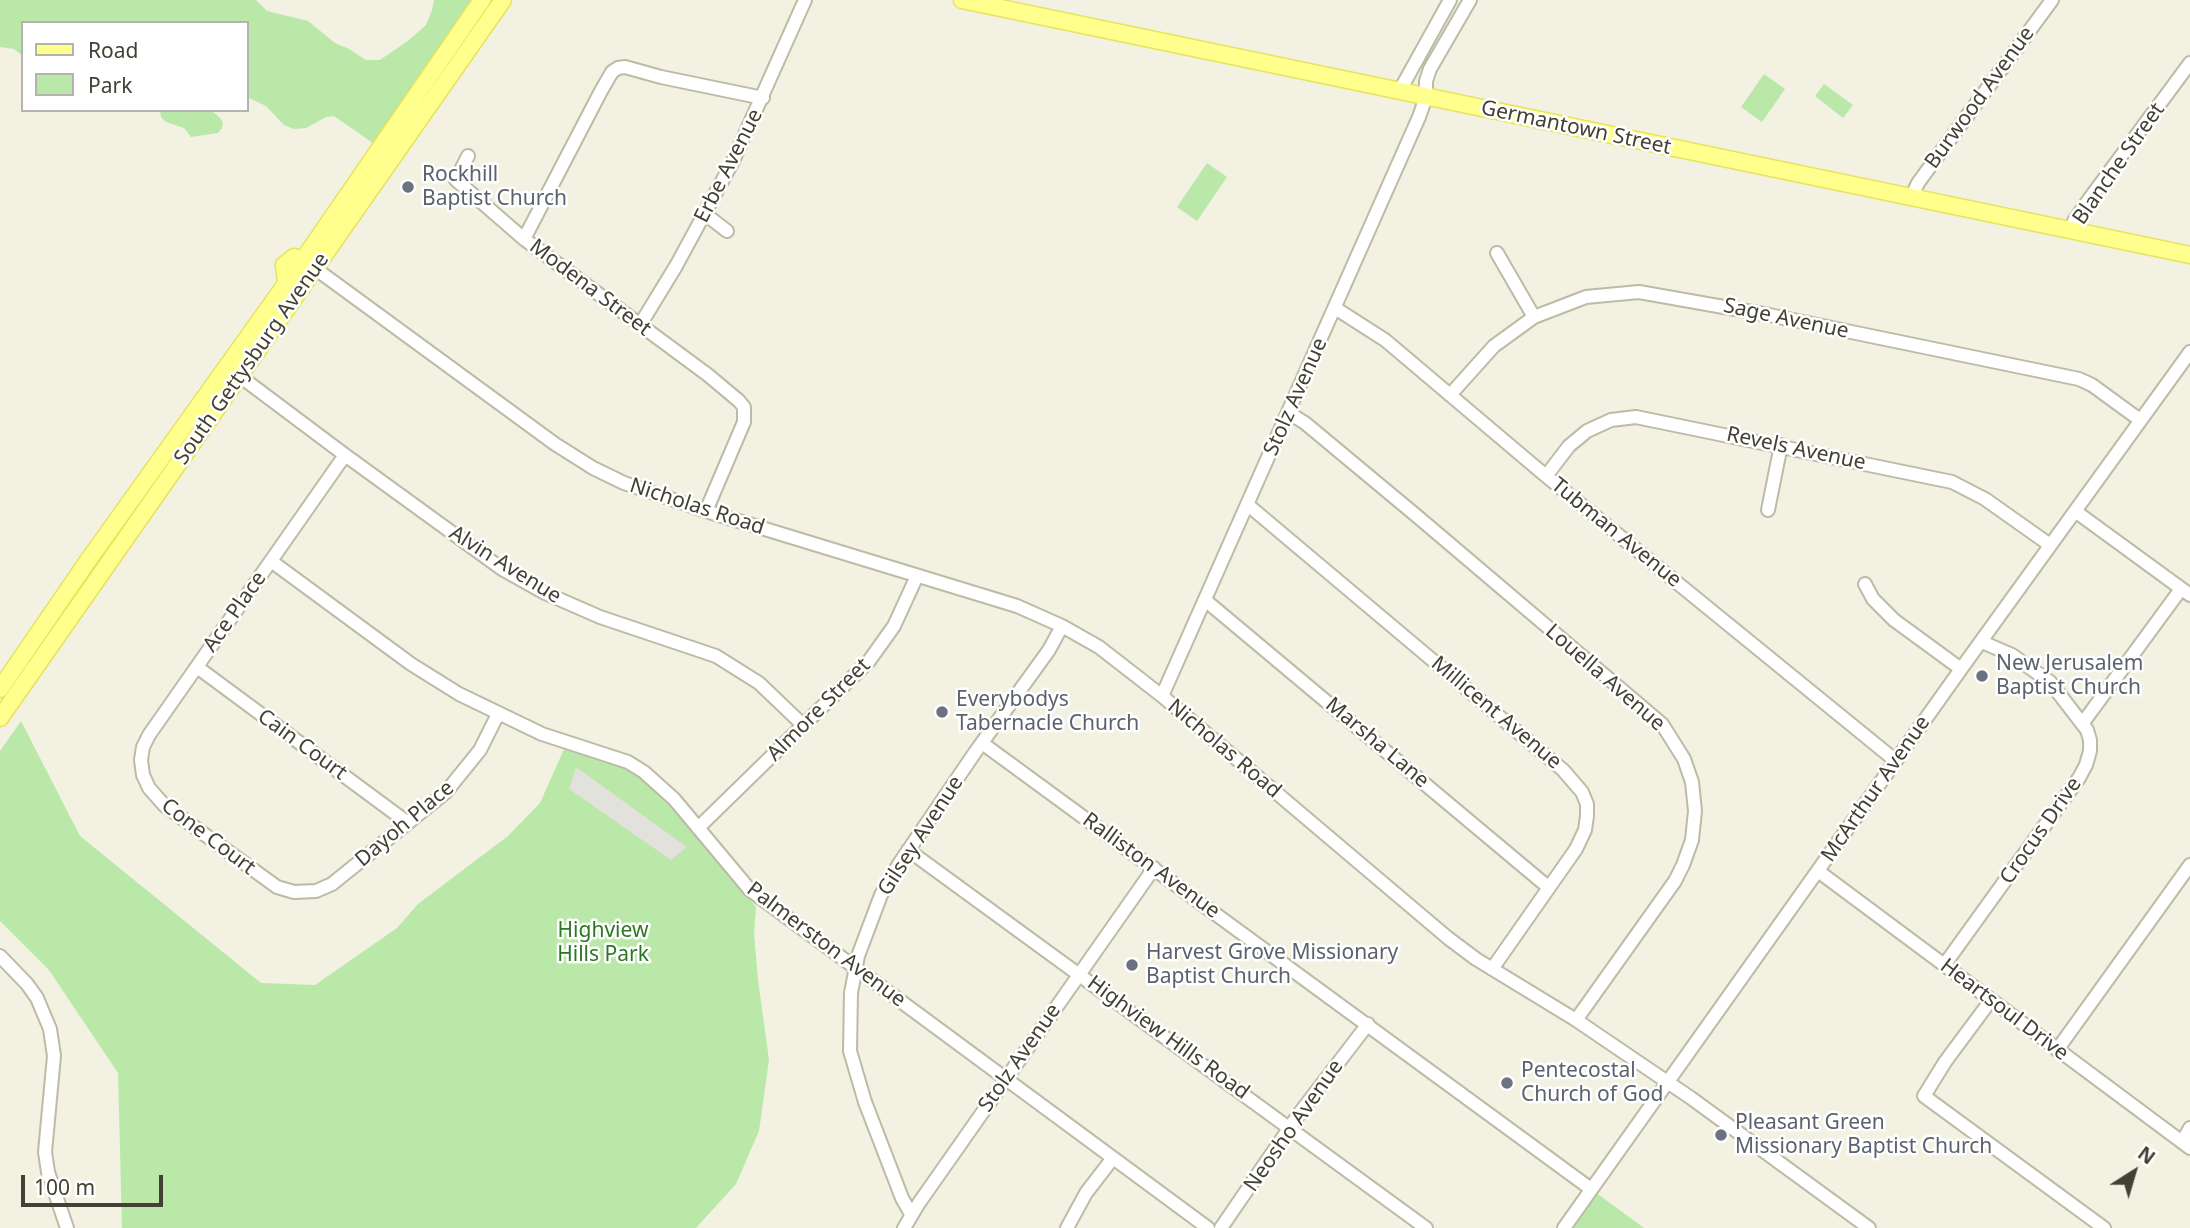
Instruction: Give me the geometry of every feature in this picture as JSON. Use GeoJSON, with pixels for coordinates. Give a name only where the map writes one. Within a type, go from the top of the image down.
{"type":"FeatureCollection","features":[{"type":"Feature","properties":{"kind":"main road","name":"South Gettysburg Avenue"},"geometry":{"type":"LineString","coordinates":[[0,718],[240,377],[309,264],[482,0]]}},
{"type":"Feature","properties":{"kind":"main road","name":"South Gettysburg Avenue"},"geometry":{"type":"LineString","coordinates":[[309,264],[503,0]]}},
{"type":"Feature","properties":{"kind":"main road","name":"Germantown Street"},"geometry":{"type":"LineString","coordinates":[[962,0],[2190,255]]}},
{"type":"Feature","properties":{"kind":"main road","name":"South Gettysburg Avenue"},"geometry":{"type":"LineString","coordinates":[[0,689],[286,284],[284,265],[294,257],[309,264]]}},
{"type":"Feature","properties":{"kind":"street","name":"Erbe Avenue"},"geometry":{"type":"LineString","coordinates":[[640,325],[705,214],[762,98],[805,0]]}},
{"type":"Feature","properties":{"kind":"street"},"geometry":{"type":"LineString","coordinates":[[1399,92],[1450,0]]}},
{"type":"Feature","properties":{"kind":"street","name":"Stolz Avenue"},"geometry":{"type":"LineString","coordinates":[[1162,696],[1426,97],[1426,81],[1430,69],[1470,0]]}},
{"type":"Feature","properties":{"kind":"street","name":"Burwood Avenue"},"geometry":{"type":"LineString","coordinates":[[1911,198],[1918,183],[2052,0]]}},
{"type":"Feature","properties":{"kind":"street","name":"Blanche Street"},"geometry":{"type":"LineString","coordinates":[[2072,231],[2074,221],[2190,63]]}},
{"type":"Feature","properties":{"kind":"street"},"geometry":{"type":"LineString","coordinates":[[524,239],[573,141],[614,71],[625,67],[762,98]]}},
{"type":"Feature","properties":{"kind":"street","name":"Modena Street"},"geometry":{"type":"LineString","coordinates":[[468,156],[456,180],[524,239],[739,401],[745,410],[744,422],[706,511]]}},
{"type":"Feature","properties":{"kind":"street"},"geometry":{"type":"LineString","coordinates":[[705,214],[727,230]]}},
{"type":"Feature","properties":{"kind":"street"},"geometry":{"type":"LineString","coordinates":[[1497,253],[1534,317]]}},
{"type":"Feature","properties":{"kind":"street","name":"Nicholas Road"},"geometry":{"type":"LineString","coordinates":[[309,264],[578,459],[624,483],[706,511],[1017,606],[1062,626],[1113,656],[1448,938],[1691,1098],[1869,1228]]}},
{"type":"Feature","properties":{"kind":"street","name":"Sage Avenue"},"geometry":{"type":"LineString","coordinates":[[1450,395],[1494,346],[1534,317],[1599,294],[1639,292],[1678,297],[2079,379],[2103,392],[2140,421]]}},
{"type":"Feature","properties":{"kind":"street","name":"Tubman Avenue"},"geometry":{"type":"LineString","coordinates":[[1335,308],[1385,340],[1546,476],[1896,761]]}},
{"type":"Feature","properties":{"kind":"street","name":"McArthur Avenue"},"geometry":{"type":"LineString","coordinates":[[1564,1228],[2190,352]]}},
{"type":"Feature","properties":{"kind":"street","name":"Alvin Avenue"},"geometry":{"type":"LineString","coordinates":[[227,366],[502,569],[544,593],[600,617],[716,656],[759,683],[803,726]]}},
{"type":"Feature","properties":{"kind":"street","name":"Louella Avenue"},"geometry":{"type":"LineString","coordinates":[[1289,412],[1408,508],[1662,724],[1684,759],[1692,782],[1695,811],[1692,840],[1684,865],[1576,1020]]}},
{"type":"Feature","properties":{"kind":"street","name":"Revels Avenue"},"geometry":{"type":"LineString","coordinates":[[1546,476],[1569,446],[1587,431],[1611,420],[1627,417],[1659,420],[1952,482],[1986,499],[2050,545]]}},
{"type":"Feature","properties":{"kind":"street"},"geometry":{"type":"LineString","coordinates":[[1768,510],[1781,445]]}},
{"type":"Feature","properties":{"kind":"street","name":"Ace Place"},"geometry":{"type":"LineString","coordinates":[[144,775],[141,760],[146,741],[345,455]]}},
{"type":"Feature","properties":{"kind":"street","name":"Millicent Avenue"},"geometry":{"type":"LineString","coordinates":[[1248,505],[1575,781],[1587,804],[1587,823],[1576,849],[1492,969]]}},
{"type":"Feature","properties":{"kind":"street"},"geometry":{"type":"LineString","coordinates":[[1982,642],[2012,655],[2040,673],[2057,690],[2082,724],[2186,592],[2075,512]]}},
{"type":"Feature","properties":{"kind":"street","name":"Palmerston Avenue"},"geometry":{"type":"LineString","coordinates":[[271,561],[411,664],[459,694],[542,734],[628,762],[659,783],[750,890],[1208,1228]]}},
{"type":"Feature","properties":{"kind":"street","name":"Almore Street"},"geometry":{"type":"LineString","coordinates":[[698,828],[877,652],[902,611],[917,576]]}},
{"type":"Feature","properties":{"kind":"street"},"geometry":{"type":"LineString","coordinates":[[1865,584],[1873,599],[1894,620],[1961,669]]}},
{"type":"Feature","properties":{"kind":"street","name":"Marsha Lane"},"geometry":{"type":"LineString","coordinates":[[1205,600],[1548,887]]}},
{"type":"Feature","properties":{"kind":"street","name":"Gilsey Avenue"},"geometry":{"type":"LineString","coordinates":[[911,1214],[876,1131],[850,1051],[849,1018],[856,967],[865,934],[878,904],[908,850],[1049,650],[1062,626]]}},
{"type":"Feature","properties":{"kind":"street","name":"Cain Court"},"geometry":{"type":"LineString","coordinates":[[197,667],[408,823]]}},
{"type":"Feature","properties":{"kind":"street","name":"Dayoh Place"},"geometry":{"type":"LineString","coordinates":[[283,889],[309,892],[332,884],[408,823],[446,792],[464,772],[487,738],[498,714]]}},
{"type":"Feature","properties":{"kind":"street","name":"Crocus Drive"},"geometry":{"type":"LineString","coordinates":[[1945,964],[2086,765],[2090,740],[2082,724]]}},
{"type":"Feature","properties":{"kind":"street","name":"Ralliston Avenue"},"geometry":{"type":"LineString","coordinates":[[982,743],[1591,1189]]}},
{"type":"Feature","properties":{"kind":"street","name":"Cone Court"},"geometry":{"type":"LineString","coordinates":[[144,775],[153,794],[164,806],[263,878],[283,889]]}},
{"type":"Feature","properties":{"kind":"street","name":"Highview Hills Road"},"geometry":{"type":"LineString","coordinates":[[908,850],[1426,1228]]}},
{"type":"Feature","properties":{"kind":"street"},"geometry":{"type":"LineString","coordinates":[[2057,1050],[2190,865]]}},
{"type":"Feature","properties":{"kind":"street","name":"Stolz Avenue"},"geometry":{"type":"LineString","coordinates":[[911,1214],[1154,868]]}},
{"type":"Feature","properties":{"kind":"street","name":"Heartsoul Drive"},"geometry":{"type":"LineString","coordinates":[[1818,871],[2186,1145]]}},
{"type":"Feature","properties":{"kind":"street"},"geometry":{"type":"LineString","coordinates":[[0,956],[37,998],[50,1029],[54,1056],[45,1152],[48,1172],[67,1228]]}},
{"type":"Feature","properties":{"kind":"street"},"geometry":{"type":"LineString","coordinates":[[1991,1000],[1945,1062],[1924,1096],[2104,1228]]}},
{"type":"Feature","properties":{"kind":"street","name":"Neosho Avenue"},"geometry":{"type":"LineString","coordinates":[[1221,1228],[1290,1128],[1368,1024]]}},
{"type":"Feature","properties":{"kind":"street"},"geometry":{"type":"LineString","coordinates":[[2186,1145],[2190,1128]]}},
{"type":"Feature","properties":{"kind":"street"},"geometry":{"type":"LineString","coordinates":[[1067,1228],[1086,1193],[1113,1158]]}},
{"type":"Feature","properties":{"kind":"street"},"geometry":{"type":"LineString","coordinates":[[904,1228],[911,1214]]}},
{"type":"Feature","properties":{"kind":"green space"},"geometry":{"type":"Polygon","coordinates":[[[0,0],[256,0],[267,11],[308,21],[335,43],[366,60],[380,60],[426,25],[434,0],[482,0],[380,148],[334,116],[326,117],[306,128],[294,129],[284,125],[266,106],[248,97],[248,21],[21,21],[21,54],[14,49],[0,47],[0,0]]]}},
{"type":"Feature","properties":{"kind":"green space"},"geometry":{"type":"Polygon","coordinates":[[[1764,74],[1785,89],[1762,122],[1741,107],[1764,74]]]}},
{"type":"Feature","properties":{"kind":"green space"},"geometry":{"type":"Polygon","coordinates":[[[1824,84],[1853,105],[1843,118],[1815,96],[1824,84]]]}},
{"type":"Feature","properties":{"kind":"green space"},"geometry":{"type":"Polygon","coordinates":[[[160,112],[213,112],[223,123],[218,133],[191,137],[184,128],[166,122],[160,112]]]}},
{"type":"Feature","properties":{"kind":"green space"},"geometry":{"type":"Polygon","coordinates":[[[1207,163],[1227,177],[1197,221],[1177,207],[1207,163]]]}},
{"type":"Feature","properties":{"kind":"green space","name":"Highview Hills Park"},"geometry":{"type":"Polygon","coordinates":[[[21,721],[80,836],[261,983],[315,985],[397,928],[418,904],[508,836],[540,803],[565,747],[635,772],[670,801],[756,907],[754,934],[769,1060],[759,1131],[736,1184],[696,1228],[122,1228],[118,1073],[49,970],[0,921],[0,751],[21,721]]]}},
{"type":"Feature","properties":{"kind":"green space"},"geometry":{"type":"Polygon","coordinates":[[[1591,1189],[1644,1228],[1564,1228],[1591,1189]]]}},
{"type":"Feature","properties":{"kind":"shaded area"},"geometry":{"type":"Polygon","coordinates":[[[576,767],[687,847],[671,860],[569,789],[576,767]]]}},
{"type":"Feature","properties":{"kind":"place","name":"Rockhill Baptist Church"},"geometry":{"type":"Point","coordinates":[408,187]}},
{"type":"Feature","properties":{"kind":"place","name":"New Jerusalem Baptist Church"},"geometry":{"type":"Point","coordinates":[1982,676]}},
{"type":"Feature","properties":{"kind":"place","name":"Everybodys Tabernacle Church"},"geometry":{"type":"Point","coordinates":[942,712]}},
{"type":"Feature","properties":{"kind":"place","name":"Harvest Grove Missionary Baptist Church"},"geometry":{"type":"Point","coordinates":[1132,965]}},
{"type":"Feature","properties":{"kind":"place","name":"Pentecostal Church of God"},"geometry":{"type":"Point","coordinates":[1507,1083]}},
{"type":"Feature","properties":{"kind":"place","name":"Pleasant Green Missionary Baptist Church"},"geometry":{"type":"Point","coordinates":[1721,1135]}}]}
